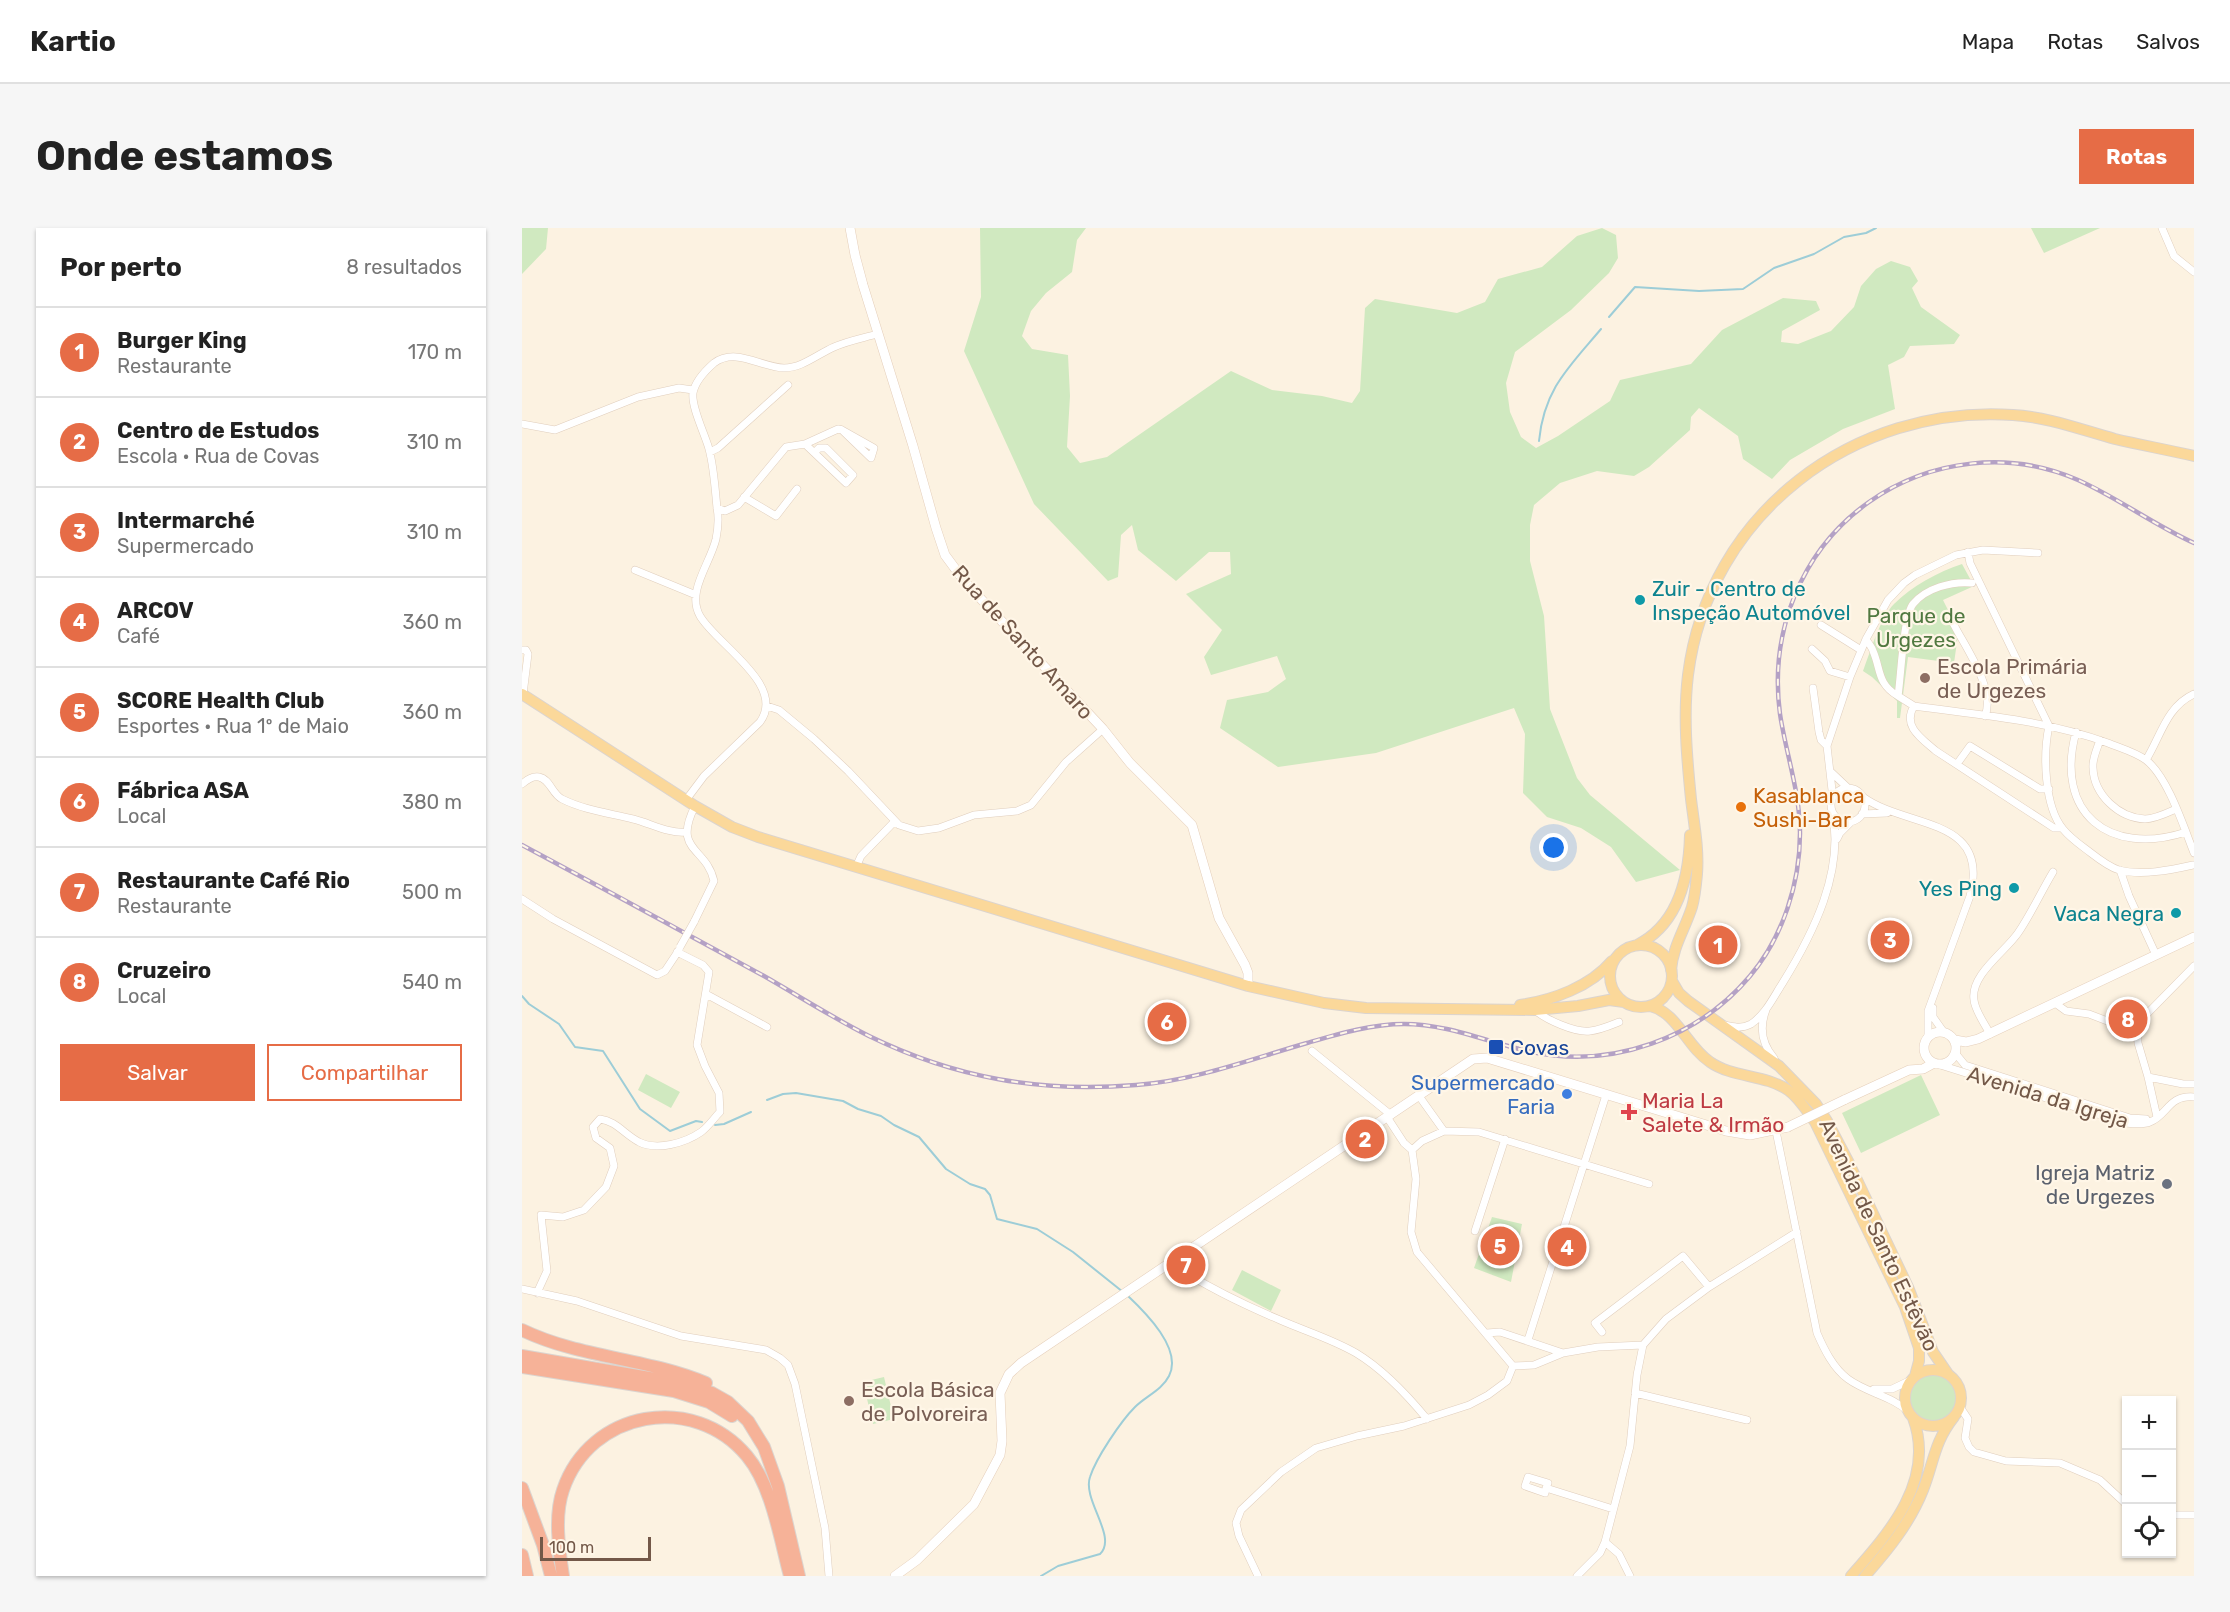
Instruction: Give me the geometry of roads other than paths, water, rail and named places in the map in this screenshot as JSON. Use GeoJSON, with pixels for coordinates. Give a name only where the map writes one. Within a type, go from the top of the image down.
{"type":"FeatureCollection","features":[{"type":"Feature","properties":{"kind":"highway"},"geometry":{"type":"LineString","coordinates":[[522,1330],[579,1349],[678,1373],[715,1388],[738,1403],[756,1423],[776,1463],[779,1475],[778,1486]]}},
{"type":"Feature","properties":{"kind":"highway"},"geometry":{"type":"LineString","coordinates":[[522,1356],[678,1383],[712,1393],[737,1410],[756,1432],[764,1447],[778,1486],[799,1576]]}},
{"type":"Feature","properties":{"kind":"highway"},"geometry":{"type":"LineString","coordinates":[[522,1367],[674,1391],[697,1397],[723,1409],[746,1431],[763,1463],[775,1504],[785,1558]]}},
{"type":"Feature","properties":{"kind":"highway"},"geometry":{"type":"LineString","coordinates":[[563,1576],[559,1546],[559,1519],[562,1491],[572,1469],[585,1452],[600,1439],[631,1422],[652,1417],[677,1417],[712,1426],[736,1444],[749,1458],[759,1474],[774,1515],[790,1576]]}},
{"type":"Feature","properties":{"kind":"highway"},"geometry":{"type":"LineString","coordinates":[[522,1488],[543,1545],[551,1576]]}},
{"type":"Feature","properties":{"kind":"highway"},"geometry":{"type":"LineString","coordinates":[[522,1555],[527,1576]]}},
{"type":"Feature","properties":{"kind":"main road","name":"Rua de Santo Amaro"},"geometry":{"type":"LineString","coordinates":[[850,228],[855,255],[877,334],[945,555],[965,582],[1103,729],[1130,763],[1192,825],[1215,908],[1226,933],[1245,965],[1248,973],[1248,986]]}},
{"type":"Feature","properties":{"kind":"main road"},"geometry":{"type":"LineString","coordinates":[[522,694],[690,803],[732,827],[758,837],[1248,986],[1347,1006],[1535,1010],[1609,1000],[1624,1002],[1632,1006],[1650,1006],[1664,997],[1671,975],[1674,950],[1692,907],[1696,884],[1697,850],[1687,742],[1688,677],[1702,611],[1718,576],[1751,528],[1791,486],[1817,466],[1858,443],[1924,420],[1960,415],[1992,414],[2034,417],[2194,456]]}},
{"type":"Feature","properties":{"kind":"main road"},"geometry":{"type":"LineString","coordinates":[[1488,1010],[1531,1004],[1565,993],[1602,972],[1628,947],[1637,945],[1652,935],[1669,917],[1682,891],[1689,864],[1691,799]]}},
{"type":"Feature","properties":{"kind":"main road"},"geometry":{"type":"LineString","coordinates":[[1955,1040],[1966,1042],[1990,1034],[2194,938]]}},
{"type":"Feature","properties":{"kind":"main road"},"geometry":{"type":"LineString","coordinates":[[1637,945],[1655,948],[1668,961],[1671,975]]}},
{"type":"Feature","properties":{"kind":"main road"},"geometry":{"type":"LineString","coordinates":[[1614,959],[1610,968],[1611,987],[1624,1002]]}},
{"type":"Feature","properties":{"kind":"main road","name":"Avenida de Santo Estêvão"},"geometry":{"type":"LineString","coordinates":[[1671,975],[1679,993],[1779,1066],[1804,1090],[1827,1121],[1914,1300],[1933,1352],[1948,1374]]}},
{"type":"Feature","properties":{"kind":"main road","name":"Avenida de Santo Estêvão"},"geometry":{"type":"LineString","coordinates":[[1650,1006],[1658,1008],[1671,1018],[1693,1047],[1708,1061],[1736,1074],[1767,1081],[1785,1089],[1797,1098],[1815,1122],[1905,1307],[1919,1348],[1919,1361],[1913,1378]]}},
{"type":"Feature","properties":{"kind":"main road"},"geometry":{"type":"LineString","coordinates":[[1909,1070],[1924,1052],[1925,1041],[1938,1031],[1952,1036],[1955,1040],[1956,1053]]}},
{"type":"Feature","properties":{"kind":"main road"},"geometry":{"type":"LineString","coordinates":[[895,1576],[917,1560],[974,1504],[1000,1455],[1002,1442],[1000,1393],[1009,1374],[1036,1351],[1473,1059],[1487,1058],[1726,1131],[1750,1135],[1788,1127],[1909,1070],[1923,1069],[1935,1063],[1948,1062],[1956,1053],[1978,1039]]}},
{"type":"Feature","properties":{"kind":"main road"},"geometry":{"type":"LineString","coordinates":[[1924,1052],[1935,1063]]}},
{"type":"Feature","properties":{"kind":"main road"},"geometry":{"type":"LineString","coordinates":[[1851,1576],[1884,1537],[1905,1503],[1917,1477],[1920,1443],[1905,1396],[1913,1378],[1929,1370],[1942,1371],[1956,1381],[1961,1391],[1960,1407],[1940,1435],[1923,1490],[1906,1523],[1886,1552],[1865,1576]]}},
{"type":"Feature","properties":{"kind":"main road"},"geometry":{"type":"LineString","coordinates":[[1911,1415],[1931,1426],[1943,1424],[1954,1417]]}},
{"type":"Feature","properties":{"kind":"street"},"geometry":{"type":"LineString","coordinates":[[2162,228],[2174,256],[2194,270]]}},
{"type":"Feature","properties":{"kind":"street"},"geometry":{"type":"LineString","coordinates":[[522,899],[553,919],[657,975],[665,971],[694,922],[714,881],[713,875],[688,842],[686,832],[690,803],[704,776],[760,722],[765,716],[767,706],[761,687],[750,671],[706,626],[696,608],[696,595],[716,541],[717,508],[710,452],[694,403],[693,390],[715,362],[726,357],[746,358],[774,366],[794,366],[835,347],[877,334]]}},
{"type":"Feature","properties":{"kind":"street"},"geometry":{"type":"LineString","coordinates":[[710,452],[718,448],[788,385]]}},
{"type":"Feature","properties":{"kind":"street"},"geometry":{"type":"LineString","coordinates":[[522,424],[555,430],[638,397],[679,388],[693,390]]}},
{"type":"Feature","properties":{"kind":"street"},"geometry":{"type":"LineString","coordinates":[[717,508],[725,511],[732,509],[786,447],[805,444],[838,429],[842,430],[874,448],[872,458],[842,430]]}},
{"type":"Feature","properties":{"kind":"street"},"geometry":{"type":"LineString","coordinates":[[805,444],[846,483],[853,475],[825,448],[819,448],[815,452]]}},
{"type":"Feature","properties":{"kind":"street"},"geometry":{"type":"LineString","coordinates":[[744,497],[776,516],[797,489]]}},
{"type":"Feature","properties":{"kind":"street"},"geometry":{"type":"LineString","coordinates":[[1834,795],[1827,746],[1861,650],[1887,600],[1904,583],[1941,561],[1968,552],[2004,549],[2038,553]]}},
{"type":"Feature","properties":{"kind":"street"},"geometry":{"type":"LineString","coordinates":[[1968,552],[1970,563],[2049,726],[2046,745],[2046,776],[2051,802],[2061,828],[2105,864],[2120,870],[2165,870],[2194,865]]}},
{"type":"Feature","properties":{"kind":"street"},"geometry":{"type":"LineString","coordinates":[[636,570],[696,595]]}},
{"type":"Feature","properties":{"kind":"street"},"geometry":{"type":"LineString","coordinates":[[1898,696],[1907,619],[1913,604],[1933,590],[1950,582],[1972,583]]}},
{"type":"Feature","properties":{"kind":"street"},"geometry":{"type":"LineString","coordinates":[[1953,623],[1985,686],[1988,698],[1985,716]]}},
{"type":"Feature","properties":{"kind":"street"},"geometry":{"type":"LineString","coordinates":[[1821,625],[1861,650]]}},
{"type":"Feature","properties":{"kind":"street"},"geometry":{"type":"LineString","coordinates":[[1866,639],[1874,652],[1880,677],[1892,692],[1914,706],[2076,732],[2146,760],[2157,773],[2176,809],[2194,854]]}},
{"type":"Feature","properties":{"kind":"street"},"geometry":{"type":"LineString","coordinates":[[1812,649],[1830,671],[1850,677]]}},
{"type":"Feature","properties":{"kind":"street"},"geometry":{"type":"LineString","coordinates":[[522,651],[526,650],[528,654],[522,694]]}},
{"type":"Feature","properties":{"kind":"street"},"geometry":{"type":"LineString","coordinates":[[1813,688],[1819,732],[1821,740],[1827,746]]}},
{"type":"Feature","properties":{"kind":"street"},"geometry":{"type":"LineString","coordinates":[[2146,760],[2167,718],[2175,707],[2194,693]]}},
{"type":"Feature","properties":{"kind":"street"},"geometry":{"type":"LineString","coordinates":[[767,706],[779,710],[806,732],[848,771],[895,821],[906,829],[926,831],[974,815],[1025,808],[1035,801],[1066,762],[1103,729]]}},
{"type":"Feature","properties":{"kind":"street"},"geometry":{"type":"LineString","coordinates":[[1914,706],[1909,714],[1911,726],[1921,738],[2054,828],[2061,828]]}},
{"type":"Feature","properties":{"kind":"street"},"geometry":{"type":"LineString","coordinates":[[2076,732],[2070,763],[2072,783],[2087,815],[2108,832],[2129,839],[2148,841],[2186,832]]}},
{"type":"Feature","properties":{"kind":"street"},"geometry":{"type":"LineString","coordinates":[[2100,740],[2093,768],[2098,787],[2106,800],[2124,814],[2143,819],[2176,809]]}},
{"type":"Feature","properties":{"kind":"street"},"geometry":{"type":"LineString","coordinates":[[1957,764],[1970,746],[2040,789],[2049,789]]}},
{"type":"Feature","properties":{"kind":"street"},"geometry":{"type":"LineString","coordinates":[[1831,772],[1848,788],[1856,790],[1863,797],[1893,813],[1940,828],[1958,837],[1971,855],[1974,879],[1970,896],[1928,1011],[1928,1037]]}},
{"type":"Feature","properties":{"kind":"street"},"geometry":{"type":"LineString","coordinates":[[522,784],[531,778],[538,777],[544,779],[554,793],[564,800],[677,833],[686,832]]}},
{"type":"Feature","properties":{"kind":"street"},"geometry":{"type":"LineString","coordinates":[[1836,842],[1832,800],[1838,791],[1848,788]]}},
{"type":"Feature","properties":{"kind":"street"},"geometry":{"type":"LineString","coordinates":[[1863,797],[1863,814]]}},
{"type":"Feature","properties":{"kind":"street"},"geometry":{"type":"LineString","coordinates":[[1832,810],[1839,819],[1852,821]]}},
{"type":"Feature","properties":{"kind":"street"},"geometry":{"type":"LineString","coordinates":[[1722,1024],[1739,1027],[1752,1023],[1767,1008],[1796,962],[1817,917],[1840,833],[1863,814],[1893,813]]}},
{"type":"Feature","properties":{"kind":"street"},"geometry":{"type":"LineString","coordinates":[[856,867],[861,856],[895,821]]}},
{"type":"Feature","properties":{"kind":"street"},"geometry":{"type":"LineString","coordinates":[[2120,870],[2129,896],[2156,955]]}},
{"type":"Feature","properties":{"kind":"street"},"geometry":{"type":"LineString","coordinates":[[1990,1034],[1974,1001],[1975,986],[1985,969],[2005,950],[2019,932],[2053,872]]}},
{"type":"Feature","properties":{"kind":"street"},"geometry":{"type":"LineString","coordinates":[[537,1293],[547,1271],[541,1215],[563,1217],[584,1210],[606,1187],[614,1166],[610,1148],[596,1138],[593,1126],[600,1119],[611,1120],[623,1132],[640,1142],[658,1146],[683,1141],[701,1132],[720,1112],[719,1093],[697,1045],[709,975],[708,969],[678,950]]}},
{"type":"Feature","properties":{"kind":"street"},"geometry":{"type":"LineString","coordinates":[[2157,1117],[2136,1032],[2137,1024],[2194,966]]}},
{"type":"Feature","properties":{"kind":"street"},"geometry":{"type":"LineString","coordinates":[[1935,993],[1933,1017],[1943,1031]]}},
{"type":"Feature","properties":{"kind":"street"},"geometry":{"type":"LineString","coordinates":[[706,994],[767,1027]]}},
{"type":"Feature","properties":{"kind":"street"},"geometry":{"type":"LineString","coordinates":[[2055,1002],[2066,1011],[2089,1014],[2136,1032]]}},
{"type":"Feature","properties":{"kind":"street"},"geometry":{"type":"LineString","coordinates":[[1767,1008],[1762,1025],[1763,1038],[1770,1054],[1779,1066]]}},
{"type":"Feature","properties":{"kind":"street"},"geometry":{"type":"LineString","coordinates":[[1535,1010],[1543,1017],[1587,1032],[1618,1022]]}},
{"type":"Feature","properties":{"kind":"street"},"geometry":{"type":"LineString","coordinates":[[1312,1051],[1389,1116],[1404,1143],[1412,1150],[1416,1179],[1411,1232],[1417,1252],[1513,1365]]}},
{"type":"Feature","properties":{"kind":"street","name":"Avenida da Igreja"},"geometry":{"type":"LineString","coordinates":[[1956,1053],[1965,1065],[2130,1118],[2142,1120],[2157,1117]]}},
{"type":"Feature","properties":{"kind":"street","name":"Avenida da Igreja"},"geometry":{"type":"LineString","coordinates":[[1935,1063],[2126,1123],[2148,1123],[2169,1104],[2178,1099],[2194,1097]]}},
{"type":"Feature","properties":{"kind":"street"},"geometry":{"type":"LineString","coordinates":[[2148,1077],[2194,1084]]}},
{"type":"Feature","properties":{"kind":"street"},"geometry":{"type":"LineString","coordinates":[[1528,1340],[1606,1095]]}},
{"type":"Feature","properties":{"kind":"street"},"geometry":{"type":"LineString","coordinates":[[1419,1096],[1444,1131]]}},
{"type":"Feature","properties":{"kind":"street"},"geometry":{"type":"LineString","coordinates":[[1412,1150],[1422,1141],[1444,1131],[1472,1131],[1505,1139],[1649,1184]]}},
{"type":"Feature","properties":{"kind":"street"},"geometry":{"type":"LineString","coordinates":[[1776,1131],[1816,1333],[1828,1358],[1848,1379],[1894,1400],[1911,1415]]}},
{"type":"Feature","properties":{"kind":"street"},"geometry":{"type":"LineString","coordinates":[[1475,1232],[1505,1139]]}},
{"type":"Feature","properties":{"kind":"street"},"geometry":{"type":"LineString","coordinates":[[1577,1576],[1600,1553],[1605,1542],[1630,1446],[1635,1393],[1643,1345],[1666,1318],[1709,1287],[1797,1232]]}},
{"type":"Feature","properties":{"kind":"street"},"geometry":{"type":"LineString","coordinates":[[1602,1332],[1595,1323],[1683,1256],[1709,1287]]}},
{"type":"Feature","properties":{"kind":"street"},"geometry":{"type":"LineString","coordinates":[[1169,1262],[1189,1275],[1280,1320],[1325,1337],[1358,1354],[1394,1384],[1427,1419]]}},
{"type":"Feature","properties":{"kind":"street"},"geometry":{"type":"LineString","coordinates":[[522,1289],[605,1309],[681,1336],[766,1350],[788,1365],[795,1384],[823,1516],[829,1576]]}},
{"type":"Feature","properties":{"kind":"street"},"geometry":{"type":"LineString","coordinates":[[1487,1333],[1500,1332],[1563,1353]]}},
{"type":"Feature","properties":{"kind":"street"},"geometry":{"type":"LineString","coordinates":[[1513,1365],[1534,1365],[1563,1353],[1598,1347],[1643,1345]]}},
{"type":"Feature","properties":{"kind":"street"},"geometry":{"type":"LineString","coordinates":[[1258,1576],[1239,1536],[1236,1523],[1241,1510],[1281,1472],[1316,1448],[1404,1426],[1469,1405],[1507,1381],[1513,1365]]}},
{"type":"Feature","properties":{"kind":"street"},"geometry":{"type":"LineString","coordinates":[[1867,1388],[1892,1389],[1913,1378]]}},
{"type":"Feature","properties":{"kind":"street"},"geometry":{"type":"LineString","coordinates":[[1635,1393],[1747,1420]]}},
{"type":"Feature","properties":{"kind":"street"},"geometry":{"type":"LineString","coordinates":[[1960,1407],[1968,1419],[1965,1438],[1974,1452],[2006,1461],[2060,1463],[2100,1479],[2122,1499]]}},
{"type":"Feature","properties":{"kind":"street"},"geometry":{"type":"LineString","coordinates":[[1546,1488],[1613,1509]]}},
{"type":"Feature","properties":{"kind":"street"},"geometry":{"type":"LineString","coordinates":[[2176,1515],[2194,1515]]}},
{"type":"Feature","properties":{"kind":"street"},"geometry":{"type":"LineString","coordinates":[[1605,1542],[1618,1554],[1630,1576]]}},
{"type":"Feature","properties":{"kind":"waterway"},"geometry":{"type":"LineString","coordinates":[[1609,317],[1635,287],[1699,291],[1743,289],[1774,268],[1814,254],[1844,237],[1866,233],[1876,228]]}},
{"type":"Feature","properties":{"kind":"waterway"},"geometry":{"type":"LineString","coordinates":[[1539,441],[1546,407],[1552,393],[1569,367],[1601,329]]}},
{"type":"Feature","properties":{"kind":"waterway"},"geometry":{"type":"LineString","coordinates":[[522,996],[529,1004],[559,1024],[575,1047],[603,1051],[640,1109],[670,1131],[696,1121],[702,1122]]}},
{"type":"Feature","properties":{"kind":"waterway"},"geometry":{"type":"LineString","coordinates":[[767,1100],[783,1094],[796,1093],[843,1101],[858,1109],[881,1116],[919,1137],[946,1169],[970,1184],[985,1189],[990,1195],[997,1219],[1037,1229],[1073,1252],[1123,1292]]}},
{"type":"Feature","properties":{"kind":"waterway"},"geometry":{"type":"LineString","coordinates":[[715,1125],[724,1124],[751,1112]]}},
{"type":"Feature","properties":{"kind":"waterway"},"geometry":{"type":"LineString","coordinates":[[1041,1576],[1058,1566],[1100,1554],[1105,1538],[1089,1486],[1093,1469],[1123,1421],[1169,1376],[1172,1365],[1167,1343],[1152,1321],[1127,1295]]}},
{"type":"Feature","properties":{"kind":"railway"},"geometry":{"type":"LineString","coordinates":[[522,845],[764,976],[869,1036],[934,1062],[999,1079],[1066,1087],[1158,1083],[1222,1068],[1343,1033],[1392,1024],[1437,1027],[1532,1052],[1562,1056],[1592,1056],[1622,1052],[1652,1044],[1679,1032],[1729,998],[1762,961],[1780,927],[1793,890],[1800,833],[1795,788],[1780,714],[1778,683],[1780,653],[1785,624],[1795,595],[1808,569],[1825,544],[1845,522],[1869,502],[1893,487],[1918,476],[1944,468],[1998,462],[2052,471],[2078,480],[2194,543]]}},
{"type":"Feature","properties":{"kind":"place","name":"Zuir - Centro de Inspeção Automóvel"},"geometry":{"type":"Point","coordinates":[1640,600]}},
{"type":"Feature","properties":{"kind":"place","name":"Escola Primária de Urgezes"},"geometry":{"type":"Point","coordinates":[1925,678]}},
{"type":"Feature","properties":{"kind":"place","name":"Kasablanca Sushi-Bar"},"geometry":{"type":"Point","coordinates":[1741,807]}},
{"type":"Feature","properties":{"kind":"place","name":"Yes Ping"},"geometry":{"type":"Point","coordinates":[2014,888]}},
{"type":"Feature","properties":{"kind":"place","name":"Vaca Negra"},"geometry":{"type":"Point","coordinates":[2176,913]}},
{"type":"Feature","properties":{"kind":"place","name":"Intermarché"},"geometry":{"type":"Point","coordinates":[1890,940]}},
{"type":"Feature","properties":{"kind":"place","name":"Burger King"},"geometry":{"type":"Point","coordinates":[1718,945]}},
{"type":"Feature","properties":{"kind":"place","name":"Cruzeiro"},"geometry":{"type":"Point","coordinates":[2128,1019]}},
{"type":"Feature","properties":{"kind":"place","name":"Fábrica ASA"},"geometry":{"type":"Point","coordinates":[1167,1022]}},
{"type":"Feature","properties":{"kind":"place","name":"Covas"},"geometry":{"type":"Point","coordinates":[1496,1047]}},
{"type":"Feature","properties":{"kind":"place","name":"Supermercado Faria"},"geometry":{"type":"Point","coordinates":[1567,1094]}},
{"type":"Feature","properties":{"kind":"place","name":"Maria La Salete & Irmão"},"geometry":{"type":"Point","coordinates":[1629,1112]}},
{"type":"Feature","properties":{"kind":"place","name":"Centro de Estudos"},"geometry":{"type":"Point","coordinates":[1365,1139]}},
{"type":"Feature","properties":{"kind":"place","name":"Igreja Matriz de Urgezes"},"geometry":{"type":"Point","coordinates":[2167,1184]}},
{"type":"Feature","properties":{"kind":"place","name":"SCORE Health Club"},"geometry":{"type":"Point","coordinates":[1500,1246]}},
{"type":"Feature","properties":{"kind":"place","name":"ARCOV"},"geometry":{"type":"Point","coordinates":[1567,1247]}},
{"type":"Feature","properties":{"kind":"place","name":"Restaurante Café Rio"},"geometry":{"type":"Point","coordinates":[1186,1265]}},
{"type":"Feature","properties":{"kind":"place","name":"Escola Básica de Polvoreira"},"geometry":{"type":"Point","coordinates":[849,1401]}},
{"type":"Feature","properties":{"kind":"park label","name":"Parque de Urgezes"},"geometry":{"type":"Point","coordinates":[1916,627]}}]}
